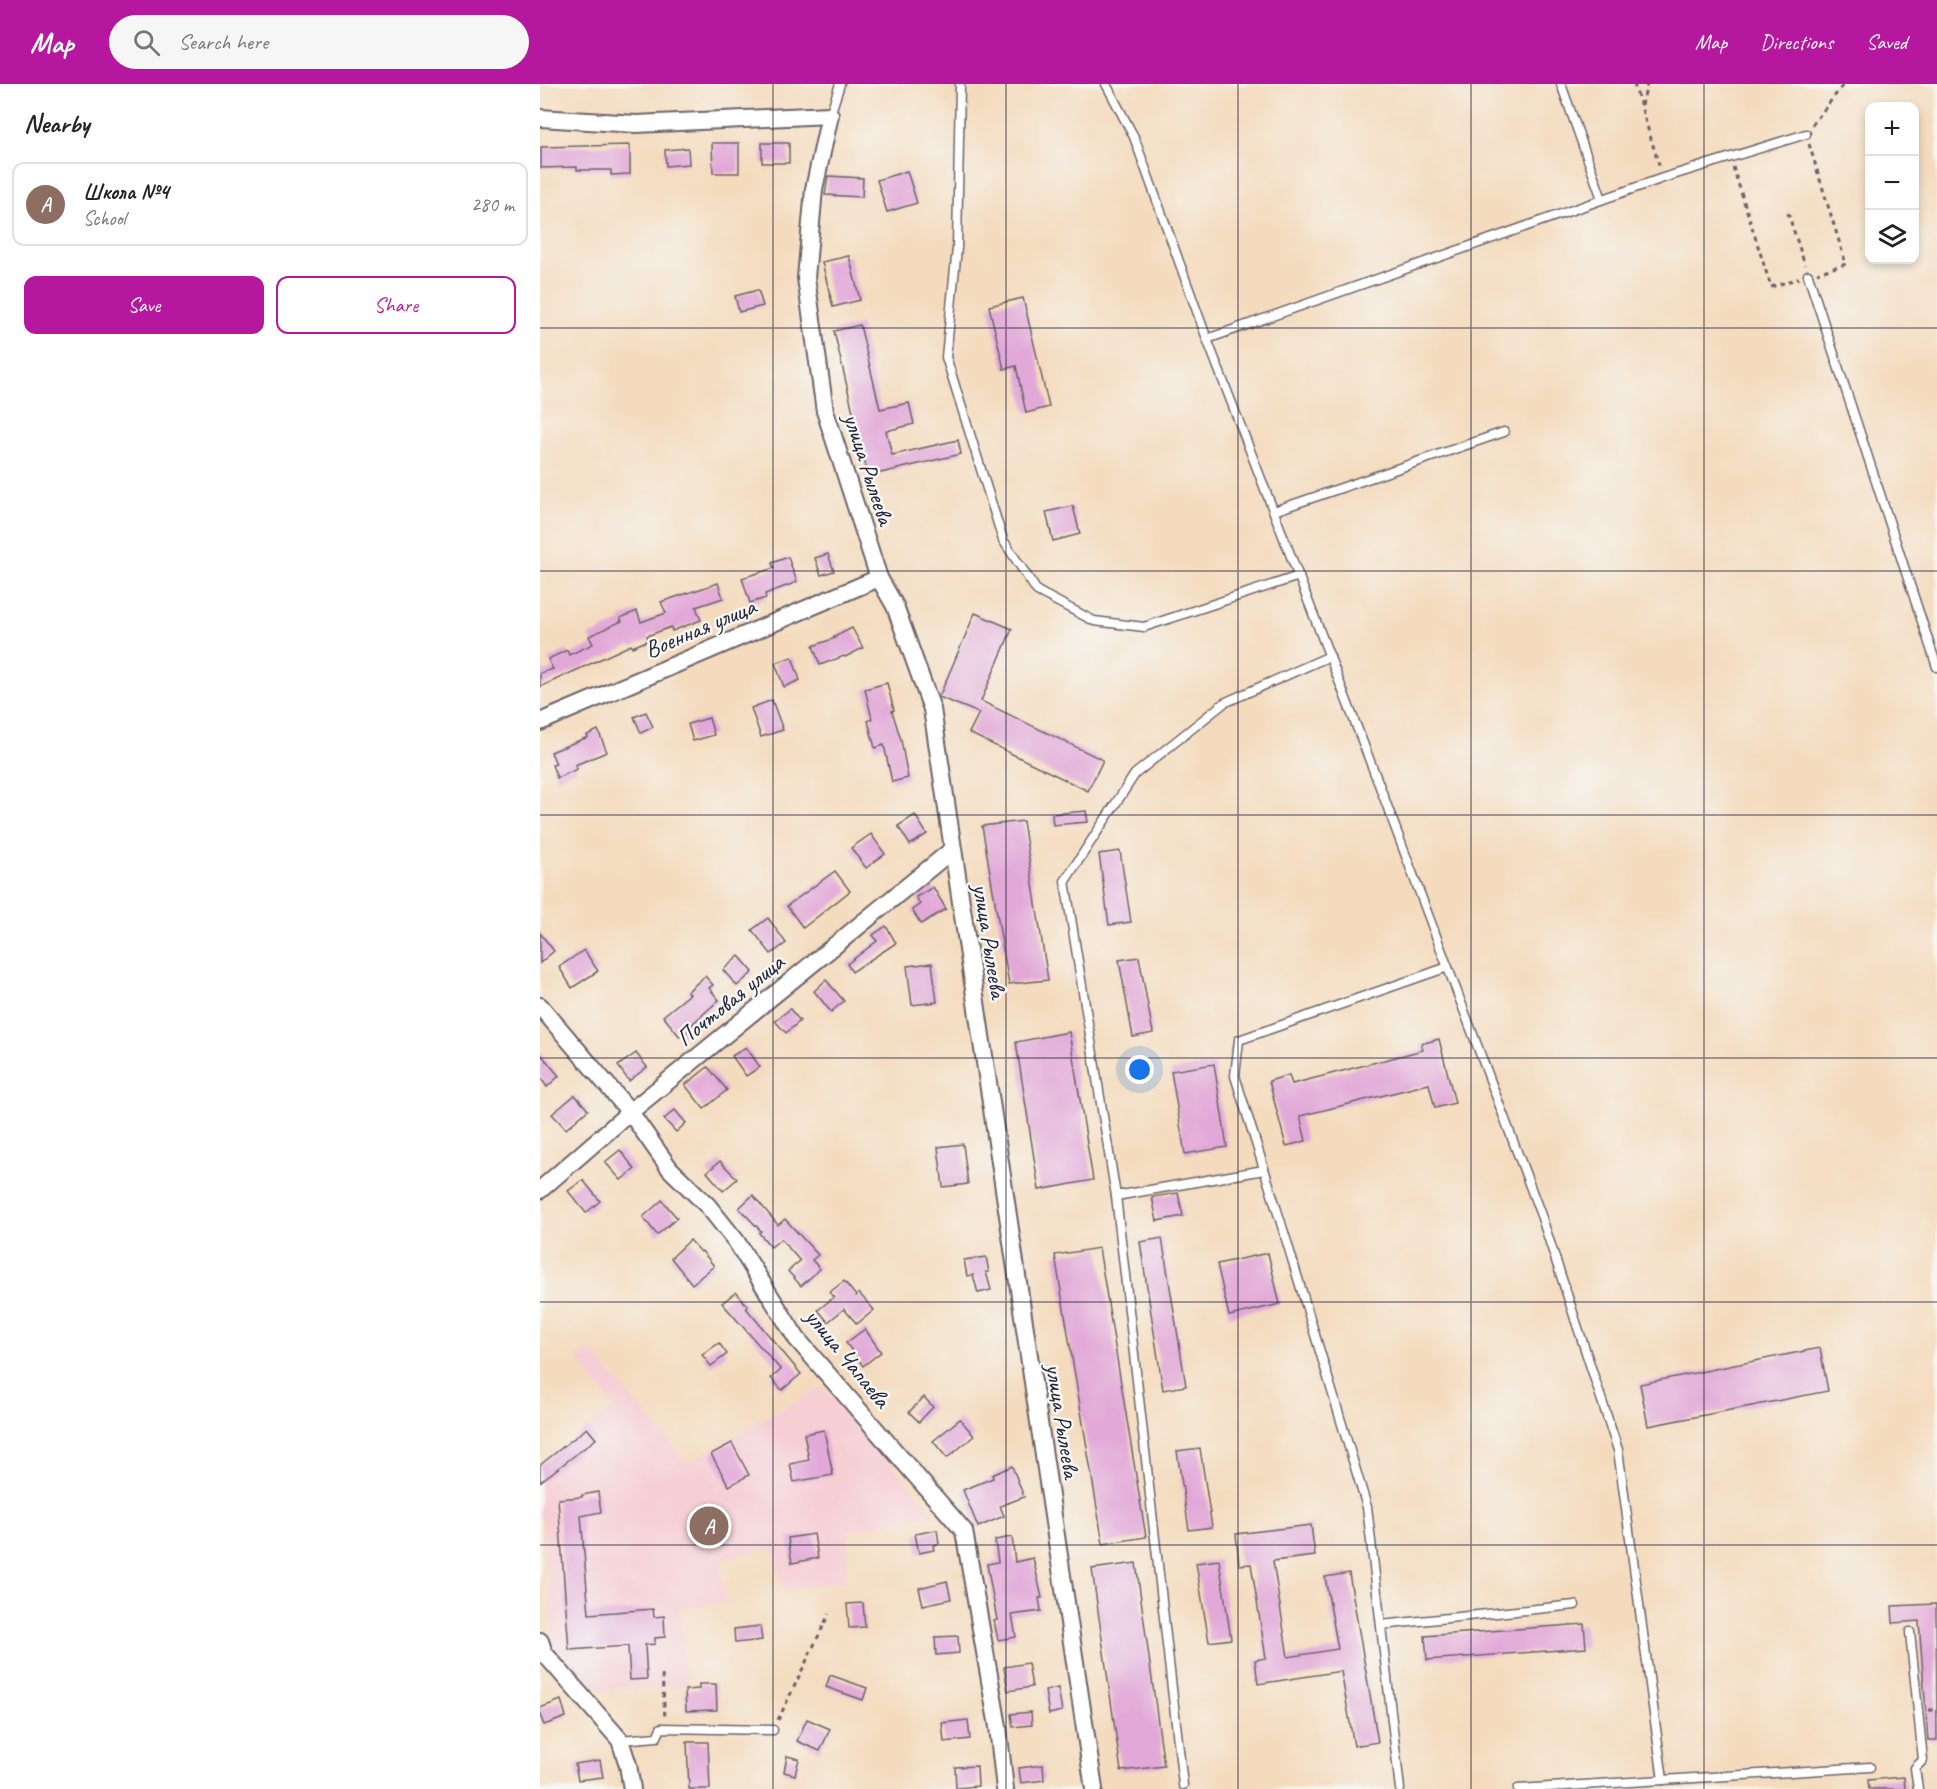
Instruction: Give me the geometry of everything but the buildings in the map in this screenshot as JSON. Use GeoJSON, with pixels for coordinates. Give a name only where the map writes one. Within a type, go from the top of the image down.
{"type":"FeatureCollection","features":[{"type":"Feature","properties":{"kind":"street"},"geometry":{"type":"LineString","coordinates":[[540,118],[636,124],[830,115]]}},
{"type":"Feature","properties":{"kind":"street","name":"улица Рылеева"},"geometry":{"type":"LineString","coordinates":[[830,115],[814,189],[806,278],[825,411],[879,578],[895,606],[932,709],[1094,1789]]}},
{"type":"Feature","properties":{"kind":"street","name":"Военная улица"},"geometry":{"type":"LineString","coordinates":[[540,722],[879,578]]}},
{"type":"Feature","properties":{"kind":"street","name":"Почтовая улица"},"geometry":{"type":"LineString","coordinates":[[540,1190],[630,1112],[952,850]]}},
{"type":"Feature","properties":{"kind":"street","name":"улица Чапаева"},"geometry":{"type":"LineString","coordinates":[[540,1006],[630,1112],[670,1169],[708,1206],[736,1241],[797,1339],[964,1531],[998,1727],[1005,1789]]}},
{"type":"Feature","properties":{"kind":"street"},"geometry":{"type":"LineString","coordinates":[[540,1641],[544,1653],[620,1740],[632,1789]]}},
{"type":"Feature","properties":{"kind":"lane"},"geometry":{"type":"LineString","coordinates":[[830,115],[840,84]]}},
{"type":"Feature","properties":{"kind":"lane"},"geometry":{"type":"LineString","coordinates":[[960,84],[957,248],[946,357],[1003,540],[1037,591],[1094,621],[1144,627],[1299,576]]}},
{"type":"Feature","properties":{"kind":"lane"},"geometry":{"type":"LineString","coordinates":[[1106,84],[1134,137],[1208,339],[1542,1218],[1618,1450],[1663,1780]]}},
{"type":"Feature","properties":{"kind":"lane"},"geometry":{"type":"LineString","coordinates":[[1561,84],[1602,199]]}},
{"type":"Feature","properties":{"kind":"lane"},"geometry":{"type":"LineString","coordinates":[[1208,339],[1663,178],[1806,134]]}},
{"type":"Feature","properties":{"kind":"lane"},"geometry":{"type":"LineString","coordinates":[[1809,275],[1937,667]]}},
{"type":"Feature","properties":{"kind":"lane"},"geometry":{"type":"LineString","coordinates":[[1274,511],[1504,432]]}},
{"type":"Feature","properties":{"kind":"lane"},"geometry":{"type":"LineString","coordinates":[[1184,1785],[1116,1196],[1065,881],[1135,774],[1224,703],[1330,656]]}},
{"type":"Feature","properties":{"kind":"lane"},"geometry":{"type":"LineString","coordinates":[[1400,1789],[1367,1507],[1235,1076],[1239,1040],[1448,967]]}},
{"type":"Feature","properties":{"kind":"lane"},"geometry":{"type":"LineString","coordinates":[[1116,1196],[1264,1170]]}},
{"type":"Feature","properties":{"kind":"lane"},"geometry":{"type":"LineString","coordinates":[[1381,1625],[1575,1605]]}},
{"type":"Feature","properties":{"kind":"lane"},"geometry":{"type":"LineString","coordinates":[[1910,1632],[1923,1760],[1915,1768],[1918,1789]]}},
{"type":"Feature","properties":{"kind":"lane"},"geometry":{"type":"LineString","coordinates":[[620,1740],[657,1737],[661,1728],[773,1730]]}},
{"type":"Feature","properties":{"kind":"lane"},"geometry":{"type":"LineString","coordinates":[[1518,1789],[1870,1767]]}},
{"type":"Feature","properties":{"kind":"path"},"geometry":{"type":"LineString","coordinates":[[1634,84],[1663,178]]}},
{"type":"Feature","properties":{"kind":"path"},"geometry":{"type":"LineString","coordinates":[[1641,106],[1647,84]]}},
{"type":"Feature","properties":{"kind":"path"},"geometry":{"type":"LineString","coordinates":[[1730,157],[1771,287],[1846,264],[1806,134],[1844,84]]}},
{"type":"Feature","properties":{"kind":"path"},"geometry":{"type":"LineString","coordinates":[[1788,213],[1809,275]]}},
{"type":"Feature","properties":{"kind":"path"},"geometry":{"type":"LineString","coordinates":[[773,1730],[829,1614]]}},
{"type":"Feature","properties":{"kind":"path"},"geometry":{"type":"LineString","coordinates":[[661,1728],[665,1718],[662,1675]]}},
{"type":"Feature","properties":{"kind":"shaded area"},"geometry":{"type":"Polygon","coordinates":[[[591,1349],[687,1463],[823,1386],[933,1512],[849,1532],[846,1580],[783,1591],[773,1548],[720,1560],[726,1603],[680,1608],[687,1685],[596,1690],[564,1666],[555,1656],[540,1517],[540,1465],[615,1407],[576,1360],[591,1349]]]}},
{"type":"Feature","properties":{"kind":"place","name":"Школа №4"},"geometry":{"type":"Point","coordinates":[709,1526]}}]}
